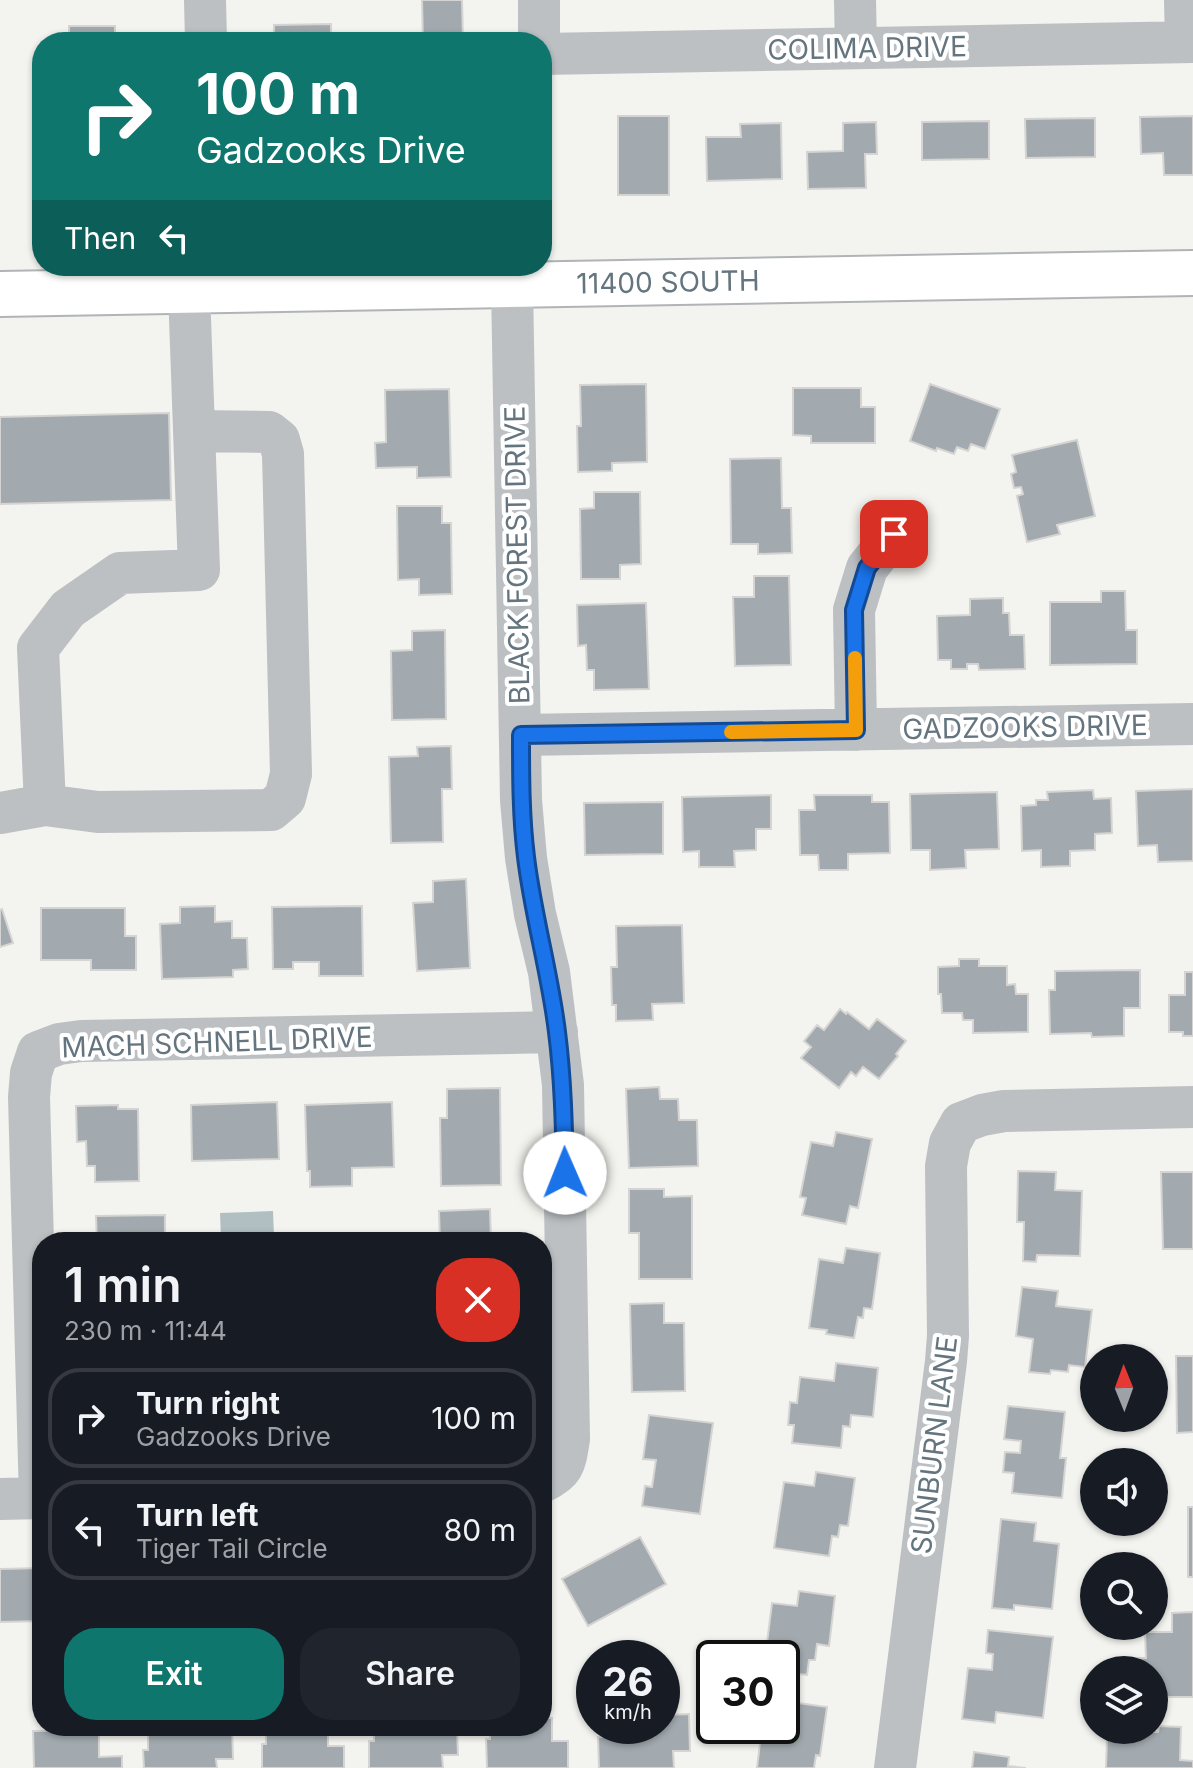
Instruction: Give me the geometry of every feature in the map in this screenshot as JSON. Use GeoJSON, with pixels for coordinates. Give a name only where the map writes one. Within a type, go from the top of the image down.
{"type":"FeatureCollection","features":[{"type":"Feature","properties":{"kind":"main road","name":"11400 SOUTH"},"geometry":{"type":"LineString","coordinates":[[0,294],[205,282],[1193,273]]}},
{"type":"Feature","properties":{"kind":"street"},"geometry":{"type":"LineString","coordinates":[[205,0],[206,32]]}},
{"type":"Feature","properties":{"kind":"street"},"geometry":{"type":"LineString","coordinates":[[539,0],[539,32]]}},
{"type":"Feature","properties":{"kind":"street"},"geometry":{"type":"LineString","coordinates":[[855,0],[856,48]]}},
{"type":"Feature","properties":{"kind":"street"},"geometry":{"type":"LineString","coordinates":[[1185,0],[1189,42]]}},
{"type":"Feature","properties":{"kind":"street","name":"COLIMA DRIVE"},"geometry":{"type":"LineString","coordinates":[[552,54],[1189,42]]}},
{"type":"Feature","properties":{"kind":"street","name":"BLACK FOREST DRIVE"},"geometry":{"type":"LineString","coordinates":[[532,278],[521,800],[526,858],[549,972],[563,1085],[569,1439],[559,1474],[552,1477]]}},
{"type":"Feature","properties":{"kind":"street"},"geometry":{"type":"LineString","coordinates":[[45,805],[38,648],[68,609],[120,573],[199,570],[194,431],[205,282]]}},
{"type":"Feature","properties":{"kind":"street"},"geometry":{"type":"LineString","coordinates":[[0,813],[45,805],[98,812],[271,810],[285,798],[291,774],[283,454],[279,440],[269,432],[194,431]]}},
{"type":"Feature","properties":{"kind":"street"},"geometry":{"type":"LineString","coordinates":[[856,730],[854,610],[867,568],[894,534]]}},
{"type":"Feature","properties":{"kind":"street","name":"GADZOOKS DRIVE"},"geometry":{"type":"LineString","coordinates":[[521,735],[1193,724]]}},
{"type":"Feature","properties":{"kind":"street","name":"MACH SCHNELL DRIVE"},"geometry":{"type":"LineString","coordinates":[[27,1499],[29,1097],[31,1073],[38,1052],[59,1044],[81,1041],[557,1032]]}},
{"type":"Feature","properties":{"kind":"street","name":"SUNBURN LANE"},"geometry":{"type":"LineString","coordinates":[[895,1768],[948,1336],[946,1166],[950,1143],[961,1123],[1004,1111],[1193,1107]]}},
{"type":"Feature","properties":{"kind":"shaded area"},"geometry":{"type":"Polygon","coordinates":[[[273,1211],[274,1232],[221,1232],[220,1213],[273,1211]]]}},
{"type":"Feature","properties":{"kind":"building"},"geometry":{"type":"Polygon","coordinates":[[[422,0],[462,0],[463,32],[423,32],[422,0]]]}},
{"type":"Feature","properties":{"kind":"building"},"geometry":{"type":"Polygon","coordinates":[[[331,24],[331,32],[274,32],[274,25],[331,24]]]}},
{"type":"Feature","properties":{"kind":"building"},"geometry":{"type":"Polygon","coordinates":[[[69,26],[115,26],[115,32],[69,32],[69,26]]]}},
{"type":"Feature","properties":{"kind":"building"},"geometry":{"type":"Polygon","coordinates":[[[618,116],[669,116],[669,195],[618,195],[618,116]]]}},
{"type":"Feature","properties":{"kind":"building"},"geometry":{"type":"Polygon","coordinates":[[[1193,116],[1193,175],[1164,175],[1163,153],[1141,154],[1140,117],[1193,116]]]}},
{"type":"Feature","properties":{"kind":"building"},"geometry":{"type":"Polygon","coordinates":[[[1095,118],[1095,157],[1026,158],[1025,119],[1095,118]]]}},
{"type":"Feature","properties":{"kind":"building"},"geometry":{"type":"Polygon","coordinates":[[[989,121],[989,159],[922,160],[922,122],[989,121]]]}},
{"type":"Feature","properties":{"kind":"building"},"geometry":{"type":"Polygon","coordinates":[[[876,122],[877,154],[865,154],[866,188],[808,189],[807,152],[843,151],[843,123],[876,122]]]}},
{"type":"Feature","properties":{"kind":"building"},"geometry":{"type":"Polygon","coordinates":[[[781,123],[782,179],[707,181],[706,137],[741,137],[740,124],[781,123]]]}},
{"type":"Feature","properties":{"kind":"building"},"geometry":{"type":"Polygon","coordinates":[[[646,384],[647,462],[612,463],[612,471],[578,472],[580,385],[646,384]]]}},
{"type":"Feature","properties":{"kind":"building"},"geometry":{"type":"Polygon","coordinates":[[[930,384],[1000,409],[985,449],[971,444],[968,451],[957,447],[954,454],[910,441],[930,384]]]}},
{"type":"Feature","properties":{"kind":"building"},"geometry":{"type":"Polygon","coordinates":[[[793,388],[861,388],[861,407],[875,407],[875,443],[811,443],[811,436],[793,435],[793,388]]]}},
{"type":"Feature","properties":{"kind":"building"},"geometry":{"type":"Polygon","coordinates":[[[449,389],[451,477],[417,478],[417,467],[376,468],[375,443],[386,442],[385,390],[449,389]]]}},
{"type":"Feature","properties":{"kind":"building"},"geometry":{"type":"Polygon","coordinates":[[[169,413],[171,500],[0,504],[0,417],[169,413]]]}},
{"type":"Feature","properties":{"kind":"building"},"geometry":{"type":"Polygon","coordinates":[[[1077,440],[1095,516],[1057,525],[1060,534],[1027,542],[1017,496],[1023,494],[1021,487],[1014,488],[1011,474],[1016,472],[1012,455],[1077,440]]]}},
{"type":"Feature","properties":{"kind":"building"},"geometry":{"type":"Polygon","coordinates":[[[781,458],[782,508],[791,508],[792,553],[758,554],[758,544],[731,544],[730,459],[781,458]]]}},
{"type":"Feature","properties":{"kind":"building"},"geometry":{"type":"Polygon","coordinates":[[[594,492],[640,492],[641,564],[620,565],[620,579],[581,579],[580,509],[594,508],[594,492]]]}},
{"type":"Feature","properties":{"kind":"building"},"geometry":{"type":"Polygon","coordinates":[[[397,506],[442,506],[442,523],[451,523],[452,594],[419,595],[419,579],[398,580],[397,506]]]}},
{"type":"Feature","properties":{"kind":"building"},"geometry":{"type":"Polygon","coordinates":[[[754,576],[789,576],[791,665],[735,666],[733,597],[754,597],[754,576]]]}},
{"type":"Feature","properties":{"kind":"building"},"geometry":{"type":"Polygon","coordinates":[[[1101,591],[1125,591],[1126,630],[1137,630],[1137,664],[1050,665],[1050,602],[1101,602],[1101,591]]]}},
{"type":"Feature","properties":{"kind":"building"},"geometry":{"type":"Polygon","coordinates":[[[1003,598],[1003,613],[1009,613],[1010,635],[1024,635],[1025,669],[979,670],[978,664],[967,664],[967,669],[951,669],[951,660],[938,660],[937,616],[970,615],[970,599],[1003,598]]]}},
{"type":"Feature","properties":{"kind":"building"},"geometry":{"type":"Polygon","coordinates":[[[646,603],[649,689],[594,690],[594,670],[587,670],[586,645],[578,646],[577,605],[646,603]]]}},
{"type":"Feature","properties":{"kind":"building"},"geometry":{"type":"Polygon","coordinates":[[[445,630],[446,719],[392,720],[391,651],[412,650],[412,631],[445,630]]]}},
{"type":"Feature","properties":{"kind":"building"},"geometry":{"type":"Polygon","coordinates":[[[451,746],[452,789],[442,789],[443,842],[391,843],[389,757],[418,756],[417,747],[451,746]]]}},
{"type":"Feature","properties":{"kind":"building"},"geometry":{"type":"Polygon","coordinates":[[[1193,789],[1193,861],[1158,862],[1157,845],[1138,846],[1136,791],[1193,789]]]}},
{"type":"Feature","properties":{"kind":"building"},"geometry":{"type":"Polygon","coordinates":[[[1093,790],[1094,799],[1111,798],[1112,833],[1095,834],[1095,850],[1070,851],[1070,866],[1041,867],[1041,850],[1022,851],[1021,806],[1036,805],[1036,800],[1048,800],[1047,792],[1093,790]]]}},
{"type":"Feature","properties":{"kind":"building"},"geometry":{"type":"Polygon","coordinates":[[[997,792],[999,849],[965,850],[966,868],[930,870],[930,850],[911,850],[910,794],[997,792]]]}},
{"type":"Feature","properties":{"kind":"building"},"geometry":{"type":"Polygon","coordinates":[[[771,795],[771,829],[756,829],[756,850],[734,851],[735,867],[699,867],[699,851],[683,852],[682,797],[771,795]]]}},
{"type":"Feature","properties":{"kind":"building"},"geometry":{"type":"Polygon","coordinates":[[[814,795],[872,795],[872,802],[889,802],[890,853],[848,854],[848,870],[819,870],[818,855],[800,855],[799,810],[815,810],[814,795]]]}},
{"type":"Feature","properties":{"kind":"building"},"geometry":{"type":"Polygon","coordinates":[[[663,802],[663,854],[585,855],[584,803],[663,802]]]}},
{"type":"Feature","properties":{"kind":"building"},"geometry":{"type":"Polygon","coordinates":[[[466,879],[470,968],[417,971],[413,903],[433,902],[433,881],[466,879]]]}},
{"type":"Feature","properties":{"kind":"building"},"geometry":{"type":"Polygon","coordinates":[[[215,906],[215,922],[232,921],[232,938],[247,938],[248,969],[233,970],[233,977],[162,979],[160,924],[180,923],[180,907],[215,906]]]}},
{"type":"Feature","properties":{"kind":"building"},"geometry":{"type":"Polygon","coordinates":[[[362,906],[363,976],[319,976],[319,962],[293,962],[293,969],[273,969],[272,907],[362,906]]]}},
{"type":"Feature","properties":{"kind":"building"},"geometry":{"type":"Polygon","coordinates":[[[41,908],[125,908],[125,936],[136,936],[136,970],[91,970],[91,960],[41,960],[41,908]]]}},
{"type":"Feature","properties":{"kind":"building"},"geometry":{"type":"Polygon","coordinates":[[[0,910],[13,943],[0,947],[0,910]]]}},
{"type":"Feature","properties":{"kind":"building"},"geometry":{"type":"Polygon","coordinates":[[[682,925],[684,1003],[652,1004],[653,1020],[616,1021],[616,1005],[612,1005],[611,967],[617,967],[616,926],[682,925]]]}},
{"type":"Feature","properties":{"kind":"building"},"geometry":{"type":"Polygon","coordinates":[[[959,959],[979,959],[979,966],[1007,966],[1007,985],[1015,984],[1016,994],[1028,994],[1028,1032],[973,1033],[973,1020],[963,1020],[962,1013],[942,1013],[938,967],[959,966],[959,959]]]}},
{"type":"Feature","properties":{"kind":"building"},"geometry":{"type":"Polygon","coordinates":[[[1140,970],[1140,1008],[1124,1008],[1124,1036],[1050,1034],[1049,990],[1055,990],[1055,971],[1140,970]]]}},
{"type":"Feature","properties":{"kind":"building"},"geometry":{"type":"Polygon","coordinates":[[[1185,972],[1193,972],[1193,1036],[1169,1032],[1169,995],[1185,995],[1185,972]]]}},
{"type":"Feature","properties":{"kind":"building"},"geometry":{"type":"Polygon","coordinates":[[[840,1009],[869,1029],[877,1019],[906,1041],[879,1079],[863,1067],[856,1076],[851,1072],[839,1088],[801,1058],[811,1047],[804,1041],[817,1025],[824,1030],[840,1009]]]}},
{"type":"Feature","properties":{"kind":"building"},"geometry":{"type":"Polygon","coordinates":[[[659,1087],[660,1099],[678,1099],[679,1120],[697,1120],[698,1166],[629,1168],[626,1089],[659,1087]]]}},
{"type":"Feature","properties":{"kind":"building"},"geometry":{"type":"Polygon","coordinates":[[[500,1088],[501,1185],[441,1186],[440,1118],[447,1118],[447,1089],[500,1088]]]}},
{"type":"Feature","properties":{"kind":"building"},"geometry":{"type":"Polygon","coordinates":[[[277,1102],[279,1159],[192,1161],[191,1105],[277,1102]]]}},
{"type":"Feature","properties":{"kind":"building"},"geometry":{"type":"Polygon","coordinates":[[[392,1102],[394,1167],[352,1168],[352,1186],[310,1187],[305,1105],[392,1102]]]}},
{"type":"Feature","properties":{"kind":"building"},"geometry":{"type":"Polygon","coordinates":[[[118,1105],[118,1109],[138,1109],[139,1181],[95,1182],[95,1166],[87,1166],[86,1141],[77,1142],[76,1106],[118,1105]]]}},
{"type":"Feature","properties":{"kind":"building"},"geometry":{"type":"Polygon","coordinates":[[[836,1132],[872,1139],[858,1208],[850,1206],[846,1224],[802,1215],[806,1198],[800,1197],[811,1142],[833,1146],[836,1132]]]}},
{"type":"Feature","properties":{"kind":"building"},"geometry":{"type":"Polygon","coordinates":[[[1018,1171],[1056,1172],[1055,1190],[1082,1191],[1080,1256],[1037,1255],[1036,1262],[1023,1261],[1024,1222],[1017,1222],[1018,1171]]]}},
{"type":"Feature","properties":{"kind":"building"},"geometry":{"type":"Polygon","coordinates":[[[1161,1172],[1193,1172],[1193,1249],[1163,1249],[1161,1172]]]}},
{"type":"Feature","properties":{"kind":"building"},"geometry":{"type":"Polygon","coordinates":[[[629,1189],[664,1189],[664,1197],[692,1196],[692,1279],[639,1279],[639,1233],[629,1233],[629,1189]]]}},
{"type":"Feature","properties":{"kind":"building"},"geometry":{"type":"Polygon","coordinates":[[[490,1209],[491,1232],[440,1232],[439,1211],[490,1209]]]}},
{"type":"Feature","properties":{"kind":"building"},"geometry":{"type":"Polygon","coordinates":[[[165,1215],[165,1232],[97,1232],[96,1216],[165,1215]]]}},
{"type":"Feature","properties":{"kind":"building"},"geometry":{"type":"Polygon","coordinates":[[[846,1248],[880,1253],[872,1309],[864,1308],[863,1318],[858,1317],[854,1338],[809,1328],[819,1259],[843,1263],[846,1248]]]}},
{"type":"Feature","properties":{"kind":"building"},"geometry":{"type":"Polygon","coordinates":[[[1022,1287],[1058,1291],[1056,1306],[1092,1310],[1088,1344],[1080,1344],[1080,1366],[1069,1365],[1068,1372],[1029,1372],[1033,1339],[1016,1336],[1022,1287]]]}},
{"type":"Feature","properties":{"kind":"building"},"geometry":{"type":"Polygon","coordinates":[[[664,1303],[664,1323],[684,1323],[685,1391],[632,1392],[630,1304],[664,1303]]]}},
{"type":"Feature","properties":{"kind":"building"},"geometry":{"type":"Polygon","coordinates":[[[1176,1356],[1193,1356],[1193,1432],[1177,1433],[1176,1356]]]}},
{"type":"Feature","properties":{"kind":"building"},"geometry":{"type":"Polygon","coordinates":[[[836,1363],[878,1368],[873,1417],[851,1415],[850,1427],[843,1426],[841,1448],[792,1443],[794,1425],[788,1425],[790,1402],[797,1403],[800,1377],[834,1381],[836,1363]]]}},
{"type":"Feature","properties":{"kind":"building"},"geometry":{"type":"Polygon","coordinates":[[[1008,1406],[1065,1412],[1060,1458],[1066,1458],[1062,1498],[1012,1493],[1014,1473],[1003,1472],[1005,1452],[1020,1453],[1021,1441],[1004,1439],[1008,1406]]]}},
{"type":"Feature","properties":{"kind":"building"},"geometry":{"type":"Polygon","coordinates":[[[649,1415],[713,1423],[700,1514],[642,1506],[645,1486],[652,1487],[656,1460],[643,1459],[649,1415]]]}},
{"type":"Feature","properties":{"kind":"building"},"geometry":{"type":"Polygon","coordinates":[[[816,1472],[855,1478],[848,1526],[840,1525],[838,1537],[832,1536],[829,1556],[774,1548],[784,1482],[814,1486],[816,1472]]]}},
{"type":"Feature","properties":{"kind":"building"},"geometry":{"type":"Polygon","coordinates":[[[1188,1507],[1193,1507],[1193,1577],[1188,1577],[1188,1507]]]}},
{"type":"Feature","properties":{"kind":"building"},"geometry":{"type":"Polygon","coordinates":[[[1001,1519],[1036,1523],[1034,1541],[1059,1544],[1052,1609],[1014,1605],[1014,1610],[992,1608],[1001,1519]]]}},
{"type":"Feature","properties":{"kind":"building"},"geometry":{"type":"Polygon","coordinates":[[[640,1537],[666,1584],[588,1626],[562,1579],[640,1537]]]}},
{"type":"Feature","properties":{"kind":"building"},"geometry":{"type":"Polygon","coordinates":[[[32,1568],[32,1621],[0,1622],[0,1569],[32,1568]]]}},
{"type":"Feature","properties":{"kind":"building"},"geometry":{"type":"Polygon","coordinates":[[[799,1591],[835,1596],[829,1646],[817,1644],[815,1660],[809,1660],[807,1675],[800,1674],[800,1640],[767,1640],[772,1603],[797,1606],[799,1591]]]}},
{"type":"Feature","properties":{"kind":"building"},"geometry":{"type":"Polygon","coordinates":[[[1193,1612],[1193,1697],[1168,1697],[1168,1656],[1146,1656],[1145,1640],[1168,1640],[1168,1632],[1172,1632],[1172,1613],[1193,1612]]]}},
{"type":"Feature","properties":{"kind":"building"},"geometry":{"type":"Polygon","coordinates":[[[988,1630],[1053,1637],[1043,1718],[996,1712],[995,1723],[962,1719],[968,1668],[992,1670],[993,1654],[986,1653],[988,1630]]]}},
{"type":"Feature","properties":{"kind":"building"},"geometry":{"type":"Polygon","coordinates":[[[800,1703],[827,1707],[820,1756],[816,1755],[814,1768],[757,1768],[760,1744],[800,1744],[800,1703]]]}},
{"type":"Feature","properties":{"kind":"building"},"geometry":{"type":"Polygon","coordinates":[[[680,1714],[689,1714],[690,1751],[673,1751],[674,1768],[599,1768],[598,1744],[680,1744],[680,1714]]]}},
{"type":"Feature","properties":{"kind":"building"},"geometry":{"type":"Polygon","coordinates":[[[1168,1726],[1181,1727],[1180,1760],[1193,1761],[1193,1768],[1106,1768],[1107,1744],[1168,1744],[1168,1726]]]}},
{"type":"Feature","properties":{"kind":"building"},"geometry":{"type":"Polygon","coordinates":[[[33,1736],[99,1736],[99,1757],[122,1756],[122,1768],[34,1768],[33,1736]]]}},
{"type":"Feature","properties":{"kind":"building"},"geometry":{"type":"Polygon","coordinates":[[[148,1736],[232,1736],[233,1759],[216,1759],[217,1768],[144,1768],[143,1750],[148,1750],[148,1736]]]}},
{"type":"Feature","properties":{"kind":"building"},"geometry":{"type":"Polygon","coordinates":[[[266,1736],[328,1736],[328,1746],[344,1746],[344,1768],[262,1768],[262,1744],[266,1744],[266,1736]]]}},
{"type":"Feature","properties":{"kind":"building"},"geometry":{"type":"Polygon","coordinates":[[[374,1736],[457,1736],[458,1755],[442,1755],[443,1768],[369,1768],[369,1741],[374,1741],[374,1736]]]}},
{"type":"Feature","properties":{"kind":"building"},"geometry":{"type":"Polygon","coordinates":[[[490,1736],[552,1736],[552,1741],[568,1741],[568,1768],[487,1768],[486,1739],[490,1736]]]}},
{"type":"Feature","properties":{"kind":"building"},"geometry":{"type":"Polygon","coordinates":[[[974,1752],[1009,1757],[1008,1766],[1026,1768],[972,1768],[974,1752]]]}},
{"type":"Feature","properties":{"kind":"slow traffic"},"geometry":{"type":"LineString","coordinates":[[731,732],[856,730],[855,658]]}},
{"type":"Feature","properties":{"kind":"route"},"geometry":{"type":"LineString","coordinates":[[565,1173],[563,1085],[557,1032],[549,972],[526,858],[521,800],[521,735],[856,730],[854,610],[867,568],[894,534]]}}]}
